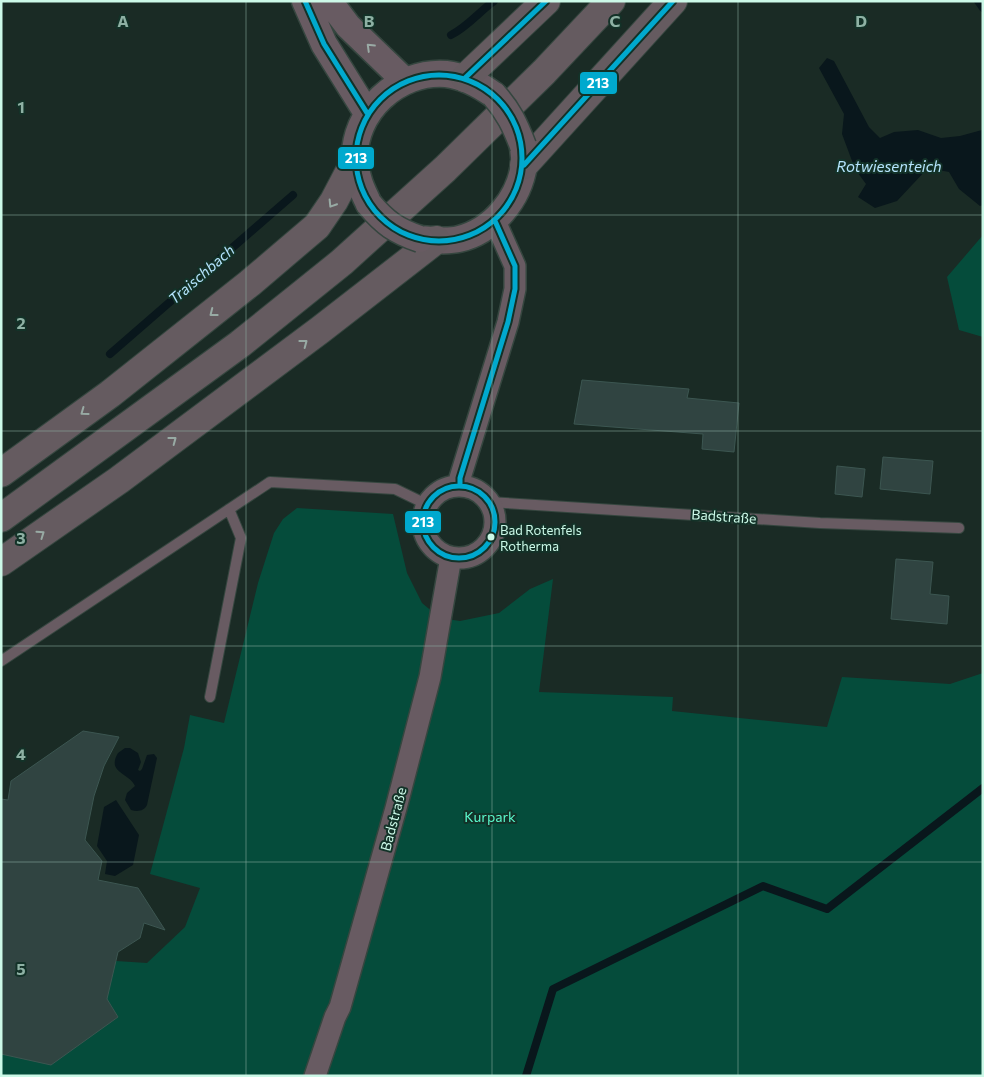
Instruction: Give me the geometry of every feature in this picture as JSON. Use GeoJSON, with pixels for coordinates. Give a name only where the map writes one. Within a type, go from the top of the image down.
{"type":"FeatureCollection","features":[{"type":"Feature","properties":{"kind":"main road"},"geometry":{"type":"LineString","coordinates":[[465,78],[546,1]]}},
{"type":"Feature","properties":{"kind":"main road"},"geometry":{"type":"LineString","coordinates":[[1,518],[240,344],[342,262],[445,169],[544,72],[611,1]]}},
{"type":"Feature","properties":{"kind":"main road"},"geometry":{"type":"LineString","coordinates":[[523,155],[673,1]]}},
{"type":"Feature","properties":{"kind":"main road"},"geometry":{"type":"LineString","coordinates":[[1,474],[250,284],[317,226],[334,201],[355,161]]}},
{"type":"Feature","properties":{"kind":"main road"},"geometry":{"type":"LineString","coordinates":[[1,562],[119,480],[320,330],[428,240]]}},
{"type":"Feature","properties":{"kind":"street"},"geometry":{"type":"LineString","coordinates":[[305,1],[324,44],[367,113]]}},
{"type":"Feature","properties":{"kind":"street"},"geometry":{"type":"LineString","coordinates":[[329,1],[348,26],[405,81]]}},
{"type":"Feature","properties":{"kind":"street"},"geometry":{"type":"LineString","coordinates":[[446,74],[465,78],[480,85],[494,95],[515,122],[523,155],[515,192],[495,221],[470,236],[457,239],[428,240],[400,232],[383,220],[369,204],[359,184],[355,161],[358,136],[367,113],[379,99],[405,81],[428,75],[446,74]]}},
{"type":"Feature","properties":{"kind":"street"},"geometry":{"type":"LineString","coordinates":[[460,486],[460,478],[508,322],[515,290],[515,266],[495,221]]}},
{"type":"Feature","properties":{"kind":"street"},"geometry":{"type":"LineString","coordinates":[[460,486],[471,488],[489,502],[494,513],[495,526],[492,538],[485,548],[475,555],[464,558],[451,557],[441,553],[433,546],[427,537],[424,515],[434,497],[442,491],[460,486]]}},
{"type":"Feature","properties":{"kind":"street","name":"Badstraße"},"geometry":{"type":"LineString","coordinates":[[315,1076],[334,1017],[340,1008],[396,808],[430,677],[451,557]]}},
{"type":"Feature","properties":{"kind":"lane"},"geometry":{"type":"LineString","coordinates":[[1,661],[270,482],[395,489],[428,505]]}},
{"type":"Feature","properties":{"kind":"lane","name":"Badstraße"},"geometry":{"type":"LineString","coordinates":[[489,502],[820,523],[960,528]]}},
{"type":"Feature","properties":{"kind":"lane"},"geometry":{"type":"LineString","coordinates":[[210,697],[241,538],[229,509]]}},
{"type":"Feature","properties":{"kind":"green space"},"geometry":{"type":"Polygon","coordinates":[[[983,235],[983,337],[959,330],[947,277],[983,235]]]}},
{"type":"Feature","properties":{"kind":"green space","name":"Kurpark"},"geometry":{"type":"Polygon","coordinates":[[[297,508],[393,514],[407,573],[422,603],[440,618],[460,621],[499,613],[530,589],[553,579],[539,692],[673,697],[672,711],[827,727],[842,677],[950,684],[983,673],[983,1076],[1,1076],[1,1054],[51,1064],[118,1017],[103,993],[116,961],[147,963],[185,927],[200,888],[150,874],[184,748],[190,715],[224,723],[258,583],[274,533],[283,519],[297,508]]]}},
{"type":"Feature","properties":{"kind":"water","name":"Rotwiesenteich"},"geometry":{"type":"Polygon","coordinates":[[[827,58],[834,61],[869,127],[880,138],[894,132],[918,130],[941,138],[960,136],[982,130],[983,128],[983,205],[980,206],[959,189],[949,172],[928,168],[897,201],[875,208],[858,197],[866,184],[855,169],[842,134],[844,114],[819,68],[827,58]]]}},
{"type":"Feature","properties":{"kind":"water"},"geometry":{"type":"Polygon","coordinates":[[[125,748],[130,748],[138,753],[141,762],[138,770],[140,771],[147,755],[154,754],[157,758],[147,805],[144,809],[136,811],[131,810],[125,800],[127,793],[135,786],[115,765],[118,753],[125,748]]]}},
{"type":"Feature","properties":{"kind":"water"},"geometry":{"type":"Polygon","coordinates":[[[116,800],[139,835],[133,865],[115,876],[105,874],[107,861],[97,846],[104,807],[116,800]]]}},
{"type":"Feature","properties":{"kind":"building"},"geometry":{"type":"Polygon","coordinates":[[[582,380],[689,389],[687,398],[739,403],[734,452],[702,449],[703,434],[574,424],[582,380]]]}},
{"type":"Feature","properties":{"kind":"building"},"geometry":{"type":"Polygon","coordinates":[[[883,457],[933,461],[930,494],[880,489],[883,457]]]}},
{"type":"Feature","properties":{"kind":"building"},"geometry":{"type":"Polygon","coordinates":[[[837,466],[865,469],[862,497],[835,494],[837,466]]]}},
{"type":"Feature","properties":{"kind":"building"},"geometry":{"type":"Polygon","coordinates":[[[896,559],[933,562],[930,594],[949,596],[947,624],[891,619],[896,559]]]}},
{"type":"Feature","properties":{"kind":"building"},"geometry":{"type":"Polygon","coordinates":[[[83,731],[119,737],[104,766],[94,796],[85,840],[102,861],[98,880],[138,888],[165,930],[144,923],[140,938],[118,952],[107,999],[118,1017],[51,1065],[1,1054],[1,799],[8,800],[11,781],[83,731]]]}},
{"type":"Feature","properties":{"kind":"waterway","name":"Traischbach"},"geometry":{"type":"LineString","coordinates":[[451,35],[494,1]]}},
{"type":"Feature","properties":{"kind":"waterway"},"geometry":{"type":"LineString","coordinates":[[978,1],[983,8]]}},
{"type":"Feature","properties":{"kind":"waterway","name":"Traischbach"},"geometry":{"type":"LineString","coordinates":[[110,354],[293,195]]}},
{"type":"Feature","properties":{"kind":"waterway"},"geometry":{"type":"LineString","coordinates":[[526,1076],[553,989],[763,886],[827,909],[983,788]]}},
{"type":"Feature","properties":{"kind":"transit line","name":"213"},"geometry":{"type":"LineString","coordinates":[[305,1],[324,44],[367,113]]}},
{"type":"Feature","properties":{"kind":"transit line","name":"213"},"geometry":{"type":"LineString","coordinates":[[465,78],[546,1]]}},
{"type":"Feature","properties":{"kind":"transit line","name":"213"},"geometry":{"type":"LineString","coordinates":[[524,165],[673,1]]}},
{"type":"Feature","properties":{"kind":"transit line","name":"213"},"geometry":{"type":"LineString","coordinates":[[447,75],[463,78],[478,84],[498,99],[516,126],[521,142],[522,158],[521,174],[516,190],[498,217],[478,232],[463,238],[431,241],[415,238],[400,232],[375,211],[365,197],[359,182],[356,150],[359,134],[365,119],[386,94],[400,84],[415,78],[447,75]]}},
{"type":"Feature","properties":{"kind":"transit line","name":"213"},"geometry":{"type":"LineString","coordinates":[[460,486],[460,478],[508,322],[515,289],[515,266],[495,221]]}},
{"type":"Feature","properties":{"kind":"transit line","name":"213"},"geometry":{"type":"LineString","coordinates":[[459,486],[479,492],[489,502],[495,522],[489,542],[479,552],[459,558],[439,552],[429,542],[423,522],[429,502],[439,492],[459,486]]}},
{"type":"Feature","properties":{"kind":"place","name":"Bad Rotenfels Rotherma"},"geometry":{"type":"Point","coordinates":[491,537]}}]}
